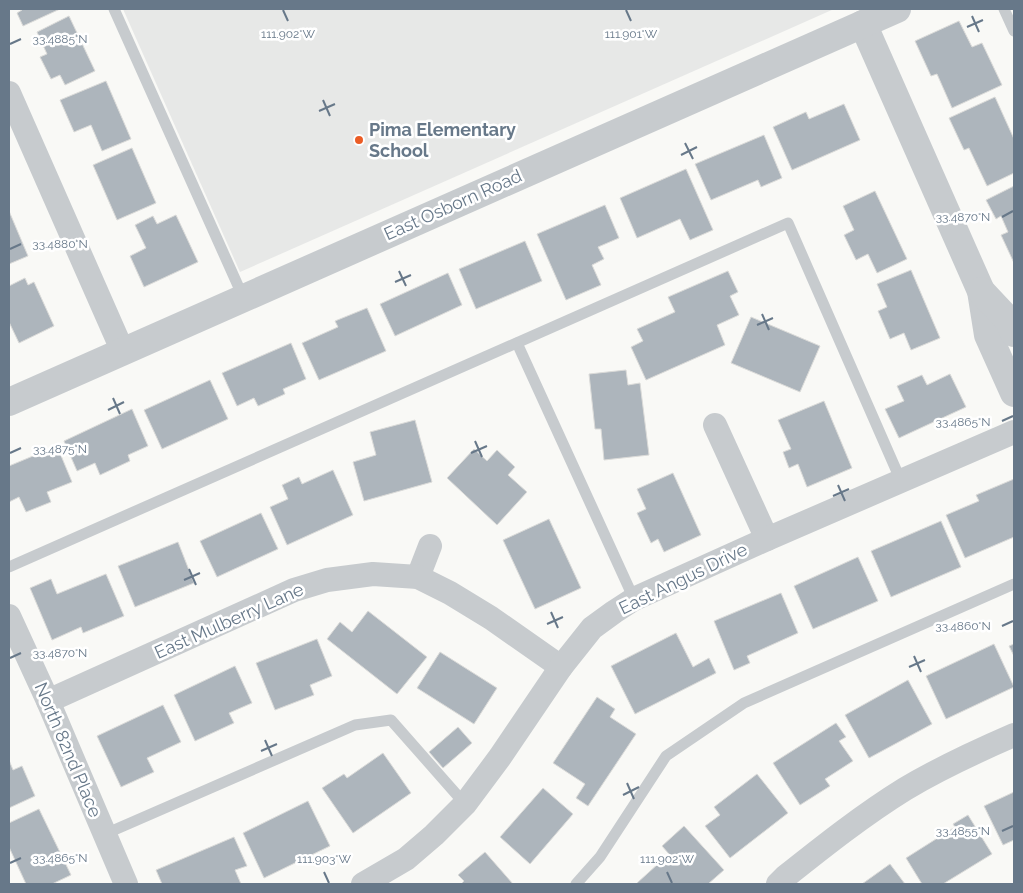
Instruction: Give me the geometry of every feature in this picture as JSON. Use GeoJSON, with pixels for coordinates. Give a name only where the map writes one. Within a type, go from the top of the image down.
{"type":"FeatureCollection","features":[{"type":"Feature","properties":{"kind":"street","name":"East Osborn Road"},"geometry":{"type":"LineString","coordinates":[[9,402],[897,9]]}},
{"type":"Feature","properties":{"kind":"street"},"geometry":{"type":"LineString","coordinates":[[863,24],[981,291],[988,335],[1014,393]]}},
{"type":"Feature","properties":{"kind":"street"},"geometry":{"type":"LineString","coordinates":[[9,93],[123,352]]}},
{"type":"Feature","properties":{"kind":"street"},"geometry":{"type":"LineString","coordinates":[[981,291],[1010,322],[1014,333]]}},
{"type":"Feature","properties":{"kind":"street"},"geometry":{"type":"LineString","coordinates":[[715,425],[767,539]]}},
{"type":"Feature","properties":{"kind":"street","name":"East Angus Drive"},"geometry":{"type":"LineString","coordinates":[[363,884],[406,859],[434,835],[465,804],[561,668],[592,628],[614,612],[634,599],[767,539],[1014,432]]}},
{"type":"Feature","properties":{"kind":"street"},"geometry":{"type":"LineString","coordinates":[[418,577],[430,546]]}},
{"type":"Feature","properties":{"kind":"street","name":"East Mulberry Lane"},"geometry":{"type":"LineString","coordinates":[[48,701],[294,590],[327,580],[373,574],[418,577],[450,593],[491,618],[561,668]]}},
{"type":"Feature","properties":{"kind":"street","name":"North 82nd Place"},"geometry":{"type":"LineString","coordinates":[[9,616],[48,701],[126,884]]}},
{"type":"Feature","properties":{"kind":"street"},"geometry":{"type":"LineString","coordinates":[[778,884],[846,829],[905,789],[969,755],[1014,735]]}},
{"type":"Feature","properties":{"kind":"lane"},"geometry":{"type":"LineString","coordinates":[[114,9],[244,299]]}},
{"type":"Feature","properties":{"kind":"lane"},"geometry":{"type":"LineString","coordinates":[[1004,9],[1014,31]]}},
{"type":"Feature","properties":{"kind":"lane"},"geometry":{"type":"LineString","coordinates":[[9,566],[788,223],[901,481]]}},
{"type":"Feature","properties":{"kind":"lane"},"geometry":{"type":"LineString","coordinates":[[517,343],[634,599]]}},
{"type":"Feature","properties":{"kind":"lane"},"geometry":{"type":"LineString","coordinates":[[576,884],[600,856],[666,756],[744,703],[1014,584]]}},
{"type":"Feature","properties":{"kind":"lane"},"geometry":{"type":"LineString","coordinates":[[105,834],[355,725],[390,720],[465,804]]}},
{"type":"Feature","properties":{"kind":"shaded area","name":"Pima Elementary School"},"geometry":{"type":"Polygon","coordinates":[[[123,9],[834,9],[240,272],[123,9]]]}},
{"type":"Feature","properties":{"kind":"building"},"geometry":{"type":"Polygon","coordinates":[[[22,9],[60,9],[23,26],[17,13],[22,9]]]}},
{"type":"Feature","properties":{"kind":"building"},"geometry":{"type":"Polygon","coordinates":[[[69,16],[95,71],[65,85],[60,75],[51,79],[40,57],[47,54],[37,32],[69,16]]]}},
{"type":"Feature","properties":{"kind":"building"},"geometry":{"type":"Polygon","coordinates":[[[959,21],[972,47],[982,43],[1002,85],[952,108],[937,74],[931,76],[915,41],[959,21]]]}},
{"type":"Feature","properties":{"kind":"building"},"geometry":{"type":"Polygon","coordinates":[[[106,81],[131,139],[102,151],[91,125],[74,132],[60,100],[106,81]]]}},
{"type":"Feature","properties":{"kind":"building"},"geometry":{"type":"Polygon","coordinates":[[[995,97],[1014,139],[1014,173],[987,186],[969,148],[964,150],[949,118],[995,97]]]}},
{"type":"Feature","properties":{"kind":"building"},"geometry":{"type":"Polygon","coordinates":[[[844,104],[860,140],[792,170],[773,127],[806,112],[809,119],[844,104]]]}},
{"type":"Feature","properties":{"kind":"building"},"geometry":{"type":"Polygon","coordinates":[[[764,135],[782,178],[761,187],[758,180],[711,200],[695,164],[764,135]]]}},
{"type":"Feature","properties":{"kind":"building"},"geometry":{"type":"Polygon","coordinates":[[[132,148],[156,203],[117,220],[93,165],[132,148]]]}},
{"type":"Feature","properties":{"kind":"building"},"geometry":{"type":"Polygon","coordinates":[[[686,169],[713,230],[690,240],[680,219],[637,238],[620,198],[686,169]]]}},
{"type":"Feature","properties":{"kind":"building"},"geometry":{"type":"Polygon","coordinates":[[[1014,186],[1014,263],[1001,235],[1008,232],[1001,216],[996,219],[986,200],[1014,186]]]}},
{"type":"Feature","properties":{"kind":"building"},"geometry":{"type":"Polygon","coordinates":[[[875,191],[907,259],[877,273],[868,254],[856,260],[844,235],[854,230],[843,206],[875,191]]]}},
{"type":"Feature","properties":{"kind":"building"},"geometry":{"type":"Polygon","coordinates":[[[605,205],[619,238],[598,247],[604,259],[592,265],[601,285],[566,300],[537,234],[605,205]]]}},
{"type":"Feature","properties":{"kind":"building"},"geometry":{"type":"Polygon","coordinates":[[[9,211],[28,256],[9,264],[9,211]]]}},
{"type":"Feature","properties":{"kind":"building"},"geometry":{"type":"Polygon","coordinates":[[[176,215],[198,262],[144,287],[130,256],[146,248],[135,225],[153,216],[157,224],[176,215]]]}},
{"type":"Feature","properties":{"kind":"building"},"geometry":{"type":"Polygon","coordinates":[[[525,241],[542,281],[476,309],[459,269],[525,241]]]}},
{"type":"Feature","properties":{"kind":"building"},"geometry":{"type":"Polygon","coordinates":[[[911,270],[940,338],[911,350],[904,333],[890,339],[878,311],[887,307],[877,284],[911,270]]]}},
{"type":"Feature","properties":{"kind":"building"},"geometry":{"type":"Polygon","coordinates":[[[728,271],[738,292],[730,296],[739,315],[717,325],[725,345],[646,380],[631,347],[643,341],[637,329],[675,312],[668,297],[728,271]]]}},
{"type":"Feature","properties":{"kind":"building"},"geometry":{"type":"Polygon","coordinates":[[[448,273],[462,305],[395,336],[380,304],[448,273]]]}},
{"type":"Feature","properties":{"kind":"building"},"geometry":{"type":"Polygon","coordinates":[[[25,278],[28,285],[34,282],[54,326],[19,343],[9,322],[9,286],[25,278]]]}},
{"type":"Feature","properties":{"kind":"building"},"geometry":{"type":"Polygon","coordinates":[[[367,308],[386,351],[319,380],[302,343],[338,327],[335,321],[367,308]]]}},
{"type":"Feature","properties":{"kind":"building"},"geometry":{"type":"Polygon","coordinates":[[[751,317],[820,346],[800,392],[731,363],[751,317]]]}},
{"type":"Feature","properties":{"kind":"building"},"geometry":{"type":"Polygon","coordinates":[[[291,343],[306,379],[283,389],[285,394],[258,406],[254,398],[237,406],[222,373],[291,343]]]}},
{"type":"Feature","properties":{"kind":"building"},"geometry":{"type":"Polygon","coordinates":[[[626,370],[628,385],[640,383],[649,455],[604,460],[601,429],[595,429],[589,374],[626,370]]]}},
{"type":"Feature","properties":{"kind":"building"},"geometry":{"type":"Polygon","coordinates":[[[950,374],[966,407],[899,438],[885,409],[904,401],[897,386],[922,375],[927,385],[950,374]]]}},
{"type":"Feature","properties":{"kind":"building"},"geometry":{"type":"Polygon","coordinates":[[[210,380],[228,419],[162,449],[144,410],[210,380]]]}},
{"type":"Feature","properties":{"kind":"building"},"geometry":{"type":"Polygon","coordinates":[[[824,401],[852,468],[807,487],[798,464],[789,468],[783,452],[791,449],[778,420],[824,401]]]}},
{"type":"Feature","properties":{"kind":"building"},"geometry":{"type":"Polygon","coordinates":[[[132,409],[148,446],[128,455],[130,461],[100,475],[95,463],[77,471],[64,441],[132,409]]]}},
{"type":"Feature","properties":{"kind":"building"},"geometry":{"type":"Polygon","coordinates":[[[415,420],[432,482],[364,501],[353,462],[376,455],[370,432],[415,420]]]}},
{"type":"Feature","properties":{"kind":"building"},"geometry":{"type":"Polygon","coordinates":[[[57,446],[72,482],[47,492],[51,502],[26,512],[19,497],[9,502],[9,466],[57,446]]]}},
{"type":"Feature","properties":{"kind":"building"},"geometry":{"type":"Polygon","coordinates":[[[474,449],[487,461],[497,450],[515,467],[508,475],[527,492],[497,525],[447,478],[474,449]]]}},
{"type":"Feature","properties":{"kind":"building"},"geometry":{"type":"Polygon","coordinates":[[[333,470],[353,515],[287,545],[270,507],[288,499],[282,485],[299,477],[302,484],[333,470]]]}},
{"type":"Feature","properties":{"kind":"building"},"geometry":{"type":"Polygon","coordinates":[[[673,473],[701,535],[664,552],[658,539],[651,543],[637,513],[646,509],[637,489],[673,473]]]}},
{"type":"Feature","properties":{"kind":"building"},"geometry":{"type":"Polygon","coordinates":[[[1014,479],[1014,537],[965,558],[946,515],[979,501],[976,495],[1014,479]]]}},
{"type":"Feature","properties":{"kind":"building"},"geometry":{"type":"Polygon","coordinates":[[[261,513],[278,549],[217,577],[200,541],[261,513]]]}},
{"type":"Feature","properties":{"kind":"building"},"geometry":{"type":"Polygon","coordinates":[[[549,519],[581,588],[535,609],[503,540],[549,519]]]}},
{"type":"Feature","properties":{"kind":"building"},"geometry":{"type":"Polygon","coordinates":[[[941,521],[961,567],[891,597],[871,551],[941,521]]]}},
{"type":"Feature","properties":{"kind":"building"},"geometry":{"type":"Polygon","coordinates":[[[178,542],[194,583],[135,607],[118,566],[178,542]]]}},
{"type":"Feature","properties":{"kind":"building"},"geometry":{"type":"Polygon","coordinates":[[[858,557],[878,601],[813,629],[794,586],[858,557]]]}},
{"type":"Feature","properties":{"kind":"building"},"geometry":{"type":"Polygon","coordinates":[[[106,574],[124,616],[83,633],[81,627],[52,640],[30,588],[51,579],[57,594],[106,574]]]}},
{"type":"Feature","properties":{"kind":"building"},"geometry":{"type":"Polygon","coordinates":[[[781,593],[798,633],[747,656],[750,663],[734,670],[714,621],[781,593]]]}},
{"type":"Feature","properties":{"kind":"building"},"geometry":{"type":"Polygon","coordinates":[[[368,611],[427,657],[397,694],[327,639],[340,622],[352,632],[368,611]]]}},
{"type":"Feature","properties":{"kind":"building"},"geometry":{"type":"Polygon","coordinates":[[[676,633],[693,667],[709,658],[716,673],[635,714],[611,666],[676,633]]]}},
{"type":"Feature","properties":{"kind":"building"},"geometry":{"type":"Polygon","coordinates":[[[317,639],[332,676],[310,685],[314,695],[275,710],[256,663],[317,639]]]}},
{"type":"Feature","properties":{"kind":"building"},"geometry":{"type":"Polygon","coordinates":[[[994,644],[1014,687],[946,719],[926,676],[994,644]]]}},
{"type":"Feature","properties":{"kind":"building"},"geometry":{"type":"Polygon","coordinates":[[[1014,644],[1014,656],[1009,646],[1014,644]]]}},
{"type":"Feature","properties":{"kind":"building"},"geometry":{"type":"Polygon","coordinates":[[[440,652],[497,688],[474,724],[417,688],[440,652]]]}},
{"type":"Feature","properties":{"kind":"building"},"geometry":{"type":"Polygon","coordinates":[[[235,666],[252,703],[229,713],[234,723],[195,741],[174,695],[235,666]]]}},
{"type":"Feature","properties":{"kind":"building"},"geometry":{"type":"Polygon","coordinates":[[[908,680],[932,724],[869,758],[845,715],[908,680]]]}},
{"type":"Feature","properties":{"kind":"building"},"geometry":{"type":"Polygon","coordinates":[[[597,697],[615,709],[610,717],[636,734],[588,806],[576,798],[585,784],[553,763],[597,697]]]}},
{"type":"Feature","properties":{"kind":"building"},"geometry":{"type":"Polygon","coordinates":[[[163,705],[181,742],[147,758],[154,772],[121,787],[97,736],[163,705]]]}},
{"type":"Feature","properties":{"kind":"building"},"geometry":{"type":"Polygon","coordinates":[[[836,723],[846,737],[839,741],[853,761],[825,779],[830,786],[800,805],[773,763],[836,723]]]}},
{"type":"Feature","properties":{"kind":"building"},"geometry":{"type":"Polygon","coordinates":[[[458,727],[472,743],[443,768],[429,752],[458,727]]]}},
{"type":"Feature","properties":{"kind":"building"},"geometry":{"type":"Polygon","coordinates":[[[383,753],[411,793],[353,833],[322,788],[344,774],[347,778],[383,753]]]}},
{"type":"Feature","properties":{"kind":"building"},"geometry":{"type":"Polygon","coordinates":[[[9,760],[13,770],[22,766],[35,796],[9,808],[9,760]]]}},
{"type":"Feature","properties":{"kind":"building"},"geometry":{"type":"Polygon","coordinates":[[[757,774],[788,813],[730,858],[705,826],[720,815],[714,807],[757,774]]]}},
{"type":"Feature","properties":{"kind":"building"},"geometry":{"type":"Polygon","coordinates":[[[543,788],[573,814],[530,864],[500,837],[543,788]]]}},
{"type":"Feature","properties":{"kind":"building"},"geometry":{"type":"Polygon","coordinates":[[[1014,792],[1014,840],[1003,845],[984,806],[1014,792]]]}},
{"type":"Feature","properties":{"kind":"building"},"geometry":{"type":"Polygon","coordinates":[[[308,801],[330,846],[264,878],[243,833],[308,801]]]}},
{"type":"Feature","properties":{"kind":"building"},"geometry":{"type":"Polygon","coordinates":[[[39,809],[71,875],[52,884],[26,884],[9,847],[9,823],[39,809]]]}},
{"type":"Feature","properties":{"kind":"building"},"geometry":{"type":"Polygon","coordinates":[[[968,815],[992,854],[943,884],[922,884],[906,858],[955,827],[953,824],[968,815]]]}},
{"type":"Feature","properties":{"kind":"building"},"geometry":{"type":"Polygon","coordinates":[[[684,826],[724,870],[708,884],[638,884],[669,854],[662,846],[684,826]]]}},
{"type":"Feature","properties":{"kind":"building"},"geometry":{"type":"Polygon","coordinates":[[[234,837],[247,866],[235,870],[241,884],[162,884],[156,870],[234,837]]]}},
{"type":"Feature","properties":{"kind":"building"},"geometry":{"type":"Polygon","coordinates":[[[485,852],[513,884],[461,884],[464,881],[458,875],[485,852]]]}},
{"type":"Feature","properties":{"kind":"building"},"geometry":{"type":"Polygon","coordinates":[[[890,864],[905,884],[862,884],[890,864]]]}},
{"type":"Feature","properties":{"kind":"place","name":"Pima Elementary School"},"geometry":{"type":"Point","coordinates":[359,140]}}]}
